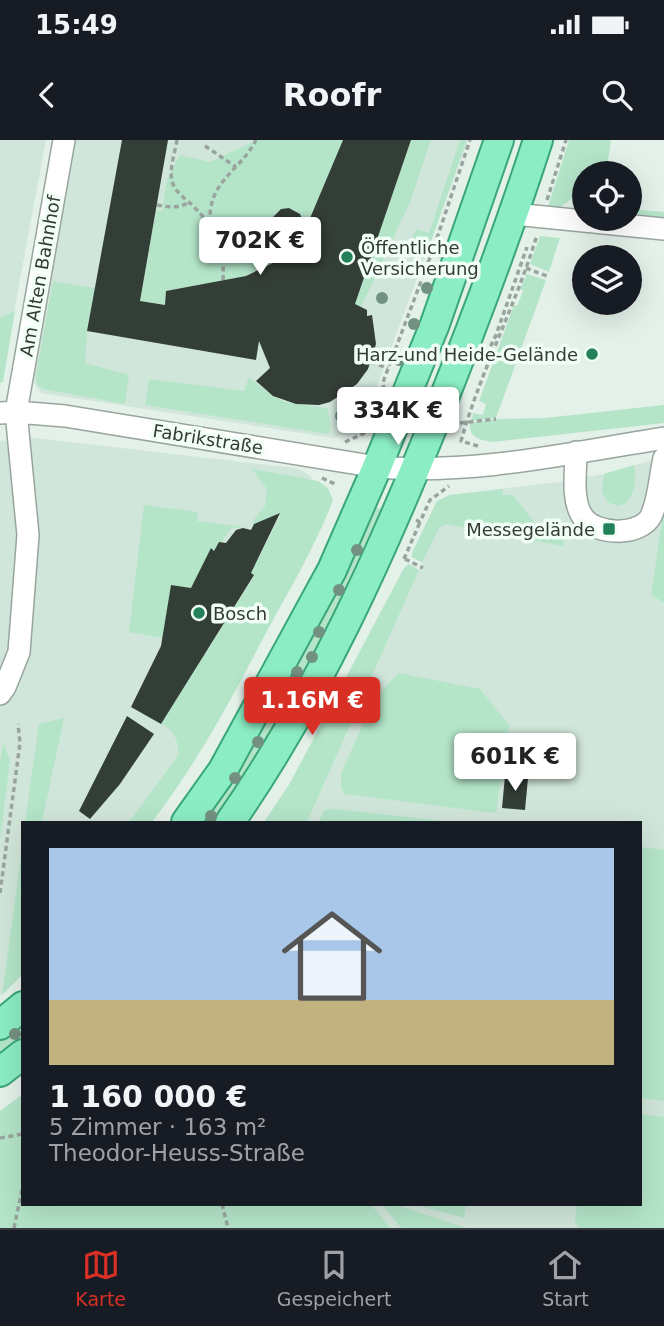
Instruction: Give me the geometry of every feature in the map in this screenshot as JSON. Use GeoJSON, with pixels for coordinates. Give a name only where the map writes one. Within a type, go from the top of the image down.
{"type":"FeatureCollection","features":[{"type":"Feature","properties":{"kind":"main road"},"geometry":{"type":"LineString","coordinates":[[187,821],[223,770],[256,713],[332,570],[435,324],[499,140]]}},
{"type":"Feature","properties":{"kind":"main road"},"geometry":{"type":"LineString","coordinates":[[231,821],[252,790],[317,679],[362,588],[415,470],[468,338],[528,215],[538,140]]}},
{"type":"Feature","properties":{"kind":"main road"},"geometry":{"type":"LineString","coordinates":[[0,1026],[21,1008]]}},
{"type":"Feature","properties":{"kind":"main road"},"geometry":{"type":"LineString","coordinates":[[0,1072],[21,1056]]}},
{"type":"Feature","properties":{"kind":"street","name":"Am Alten Bahnhof"},"geometry":{"type":"LineString","coordinates":[[0,695],[19,652],[28,535],[8,412],[64,140]]}},
{"type":"Feature","properties":{"kind":"street"},"geometry":{"type":"LineString","coordinates":[[528,215],[664,229]]}},
{"type":"Feature","properties":{"kind":"street","name":"Fabrikstraße"},"geometry":{"type":"LineString","coordinates":[[8,412],[65,416],[377,467],[415,470],[499,463],[664,438]]}},
{"type":"Feature","properties":{"kind":"street"},"geometry":{"type":"LineString","coordinates":[[576,452],[576,497],[581,516],[600,528],[624,531],[640,526],[650,519],[664,458]]}},
{"type":"Feature","properties":{"kind":"path"},"geometry":{"type":"LineString","coordinates":[[177,140],[171,173],[173,186],[210,223],[219,239],[224,261],[223,282]]}},
{"type":"Feature","properties":{"kind":"path"},"geometry":{"type":"LineString","coordinates":[[210,223],[211,202],[215,190],[223,178],[248,154],[256,140]]}},
{"type":"Feature","properties":{"kind":"path"},"geometry":{"type":"LineString","coordinates":[[385,396],[383,382],[438,237],[470,140]]}},
{"type":"Feature","properties":{"kind":"path"},"geometry":{"type":"LineString","coordinates":[[461,441],[474,397],[526,268],[528,215],[566,140]]}},
{"type":"Feature","properties":{"kind":"path"},"geometry":{"type":"LineString","coordinates":[[205,146],[236,167]]}},
{"type":"Feature","properties":{"kind":"path"},"geometry":{"type":"LineString","coordinates":[[157,205],[174,208],[189,202]]}},
{"type":"Feature","properties":{"kind":"path"},"geometry":{"type":"LineString","coordinates":[[526,268],[547,276]]}},
{"type":"Feature","properties":{"kind":"path"},"geometry":{"type":"LineString","coordinates":[[371,362],[388,368]]}},
{"type":"Feature","properties":{"kind":"path"},"geometry":{"type":"LineString","coordinates":[[460,423],[496,419]]}},
{"type":"Feature","properties":{"kind":"path"},"geometry":{"type":"LineString","coordinates":[[343,443],[370,430]]}},
{"type":"Feature","properties":{"kind":"path"},"geometry":{"type":"LineString","coordinates":[[423,568],[402,558],[430,500],[450,485]]}},
{"type":"Feature","properties":{"kind":"path"},"geometry":{"type":"LineString","coordinates":[[0,893],[20,743],[18,724]]}},
{"type":"Feature","properties":{"kind":"path"},"geometry":{"type":"LineString","coordinates":[[0,1138],[21,1134]]}},
{"type":"Feature","properties":{"kind":"path"},"geometry":{"type":"LineString","coordinates":[[14,1228],[21,1195]]}},
{"type":"Feature","properties":{"kind":"path"},"geometry":{"type":"LineString","coordinates":[[222,1206],[228,1228]]}},
{"type":"Feature","properties":{"kind":"shaded area"},"geometry":{"type":"Polygon","coordinates":[[[0,140],[46,140],[0,387],[0,140]]]}},
{"type":"Feature","properties":{"kind":"shaded area"},"geometry":{"type":"Polygon","coordinates":[[[70,140],[468,140],[362,427],[334,438],[41,393],[28,374],[70,140]]]}},
{"type":"Feature","properties":{"kind":"shaded area"},"geometry":{"type":"Polygon","coordinates":[[[35,438],[296,468],[311,476],[315,494],[179,754],[130,821],[21,821],[21,966],[14,983],[0,996],[0,441],[35,438]]]}},
{"type":"Feature","properties":{"kind":"shaded area"},"geometry":{"type":"Polygon","coordinates":[[[664,457],[663,520],[651,595],[664,603],[664,1228],[390,1228],[373,1206],[642,1206],[642,821],[307,821],[422,563],[412,557],[412,553],[437,501],[450,495],[604,474],[664,457]]]}},
{"type":"Feature","properties":{"kind":"green space"},"geometry":{"type":"Polygon","coordinates":[[[257,140],[343,140],[308,223],[304,223],[300,214],[289,208],[278,211],[272,218],[272,231],[280,240],[299,238],[279,260],[246,276],[166,291],[165,305],[140,301],[156,211],[162,211],[167,179],[180,155],[210,162],[257,140]]]}},
{"type":"Feature","properties":{"kind":"green space"},"geometry":{"type":"Polygon","coordinates":[[[411,140],[431,140],[411,200],[361,307],[355,304],[411,140]]]}},
{"type":"Feature","properties":{"kind":"green space"},"geometry":{"type":"Polygon","coordinates":[[[460,140],[467,140],[425,258],[407,250],[416,229],[429,233],[460,140]]]}},
{"type":"Feature","properties":{"kind":"green space"},"geometry":{"type":"Polygon","coordinates":[[[569,140],[611,140],[608,161],[572,161],[572,198],[555,212],[547,210],[569,140]]]}},
{"type":"Feature","properties":{"kind":"green space"},"geometry":{"type":"Polygon","coordinates":[[[642,210],[664,212],[664,222],[642,220],[642,210]]]}},
{"type":"Feature","properties":{"kind":"green space"},"geometry":{"type":"Polygon","coordinates":[[[540,236],[560,238],[549,272],[530,264],[540,236]]]}},
{"type":"Feature","properties":{"kind":"green space"},"geometry":{"type":"Polygon","coordinates":[[[527,274],[546,280],[496,418],[471,421],[473,413],[483,415],[486,404],[479,401],[514,305],[517,306],[523,291],[520,289],[527,274]]]}},
{"type":"Feature","properties":{"kind":"green space"},"geometry":{"type":"Polygon","coordinates":[[[53,281],[95,288],[87,330],[85,363],[129,375],[125,404],[43,389],[37,385],[36,375],[53,281]]]}},
{"type":"Feature","properties":{"kind":"green space"},"geometry":{"type":"Polygon","coordinates":[[[15,311],[3,382],[0,382],[0,317],[15,311]]]}},
{"type":"Feature","properties":{"kind":"green space"},"geometry":{"type":"Polygon","coordinates":[[[249,377],[284,402],[327,408],[331,426],[328,434],[145,405],[149,379],[244,391],[249,377]]]}},
{"type":"Feature","properties":{"kind":"green space"},"geometry":{"type":"Polygon","coordinates":[[[664,405],[664,423],[493,442],[476,437],[470,428],[470,423],[496,419],[545,418],[664,405]]]}},
{"type":"Feature","properties":{"kind":"green space"},"geometry":{"type":"Polygon","coordinates":[[[634,465],[635,484],[628,500],[618,506],[607,502],[602,491],[604,474],[634,465]]]}},
{"type":"Feature","properties":{"kind":"green space"},"geometry":{"type":"Polygon","coordinates":[[[252,469],[318,481],[328,488],[333,500],[303,566],[200,752],[153,821],[130,821],[179,754],[174,736],[161,724],[254,576],[251,573],[280,516],[279,513],[254,524],[252,522],[265,506],[267,489],[252,469]]]}},
{"type":"Feature","properties":{"kind":"green space"},"geometry":{"type":"Polygon","coordinates":[[[503,489],[503,495],[513,495],[539,528],[566,531],[563,546],[446,524],[439,528],[422,562],[412,557],[437,501],[450,495],[503,489]]]}},
{"type":"Feature","properties":{"kind":"green space"},"geometry":{"type":"Polygon","coordinates":[[[144,505],[198,512],[197,521],[247,527],[232,528],[217,548],[214,551],[212,549],[191,588],[171,585],[163,638],[129,632],[144,505]]]}},
{"type":"Feature","properties":{"kind":"green space"},"geometry":{"type":"Polygon","coordinates":[[[371,505],[381,509],[342,594],[313,668],[220,821],[199,821],[371,505]]]}},
{"type":"Feature","properties":{"kind":"green space"},"geometry":{"type":"Polygon","coordinates":[[[664,506],[664,603],[651,595],[664,506]]]}},
{"type":"Feature","properties":{"kind":"green space"},"geometry":{"type":"Polygon","coordinates":[[[409,564],[419,570],[307,821],[265,821],[290,783],[404,568],[409,564]]]}},
{"type":"Feature","properties":{"kind":"green space"},"geometry":{"type":"Polygon","coordinates":[[[399,673],[480,689],[509,725],[496,813],[344,794],[341,774],[359,733],[380,695],[399,673]]]}},
{"type":"Feature","properties":{"kind":"green space"},"geometry":{"type":"Polygon","coordinates":[[[64,718],[42,821],[25,821],[39,724],[64,718]]]}},
{"type":"Feature","properties":{"kind":"green space"},"geometry":{"type":"Polygon","coordinates":[[[3,742],[10,760],[0,842],[0,764],[3,742]]]}},
{"type":"Feature","properties":{"kind":"green space"},"geometry":{"type":"Polygon","coordinates":[[[335,809],[444,821],[319,821],[324,810],[335,809]]]}},
{"type":"Feature","properties":{"kind":"green space"},"geometry":{"type":"Polygon","coordinates":[[[642,847],[664,850],[664,1101],[642,1098],[642,847]]]}},
{"type":"Feature","properties":{"kind":"green space"},"geometry":{"type":"Polygon","coordinates":[[[21,857],[21,976],[2,995],[21,857]]]}},
{"type":"Feature","properties":{"kind":"green space"},"geometry":{"type":"Polygon","coordinates":[[[21,1020],[21,1045],[0,1061],[0,1038],[21,1020]]]}},
{"type":"Feature","properties":{"kind":"green space"},"geometry":{"type":"Polygon","coordinates":[[[21,1095],[21,1206],[373,1206],[390,1228],[0,1228],[0,1111],[21,1095]]]}},
{"type":"Feature","properties":{"kind":"green space"},"geometry":{"type":"Polygon","coordinates":[[[642,1114],[664,1117],[664,1228],[579,1228],[575,1222],[577,1206],[642,1206],[642,1114]]]}},
{"type":"Feature","properties":{"kind":"green space"},"geometry":{"type":"Polygon","coordinates":[[[384,1206],[399,1206],[466,1228],[401,1228],[384,1206]]]}},
{"type":"Feature","properties":{"kind":"green space"},"geometry":{"type":"Polygon","coordinates":[[[421,1206],[466,1206],[464,1218],[421,1206]]]}},
{"type":"Feature","properties":{"kind":"building"},"geometry":{"type":"Polygon","coordinates":[[[122,140],[168,140],[140,301],[165,305],[166,291],[246,276],[279,260],[299,238],[280,240],[272,231],[272,218],[281,209],[289,208],[300,214],[304,223],[308,223],[343,140],[411,140],[355,304],[367,310],[367,316],[372,315],[376,344],[368,369],[357,384],[330,402],[319,405],[296,404],[273,396],[256,381],[270,368],[259,341],[256,360],[87,331],[122,140]]]}},
{"type":"Feature","properties":{"kind":"building","name":"Bosch"},"geometry":{"type":"Polygon","coordinates":[[[280,513],[251,573],[254,575],[161,724],[131,707],[161,646],[171,585],[191,588],[211,548],[214,551],[219,542],[226,543],[236,530],[251,530],[254,524],[280,513]]]}},
{"type":"Feature","properties":{"kind":"building"},"geometry":{"type":"Polygon","coordinates":[[[127,716],[154,734],[120,784],[90,819],[79,811],[127,716]]]}},
{"type":"Feature","properties":{"kind":"building"},"geometry":{"type":"Polygon","coordinates":[[[505,776],[528,778],[525,810],[502,808],[505,776]]]}},
{"type":"Feature","properties":{"kind":"place","name":"Öffentliche Versicherung"},"geometry":{"type":"Point","coordinates":[347,257]}},
{"type":"Feature","properties":{"kind":"place","name":"Harz-und Heide-Gelände"},"geometry":{"type":"Point","coordinates":[592,354]}},
{"type":"Feature","properties":{"kind":"place","name":"Messegelände"},"geometry":{"type":"Point","coordinates":[609,529]}},
{"type":"Feature","properties":{"kind":"place","name":"Bosch"},"geometry":{"type":"Point","coordinates":[199,613]}}]}
